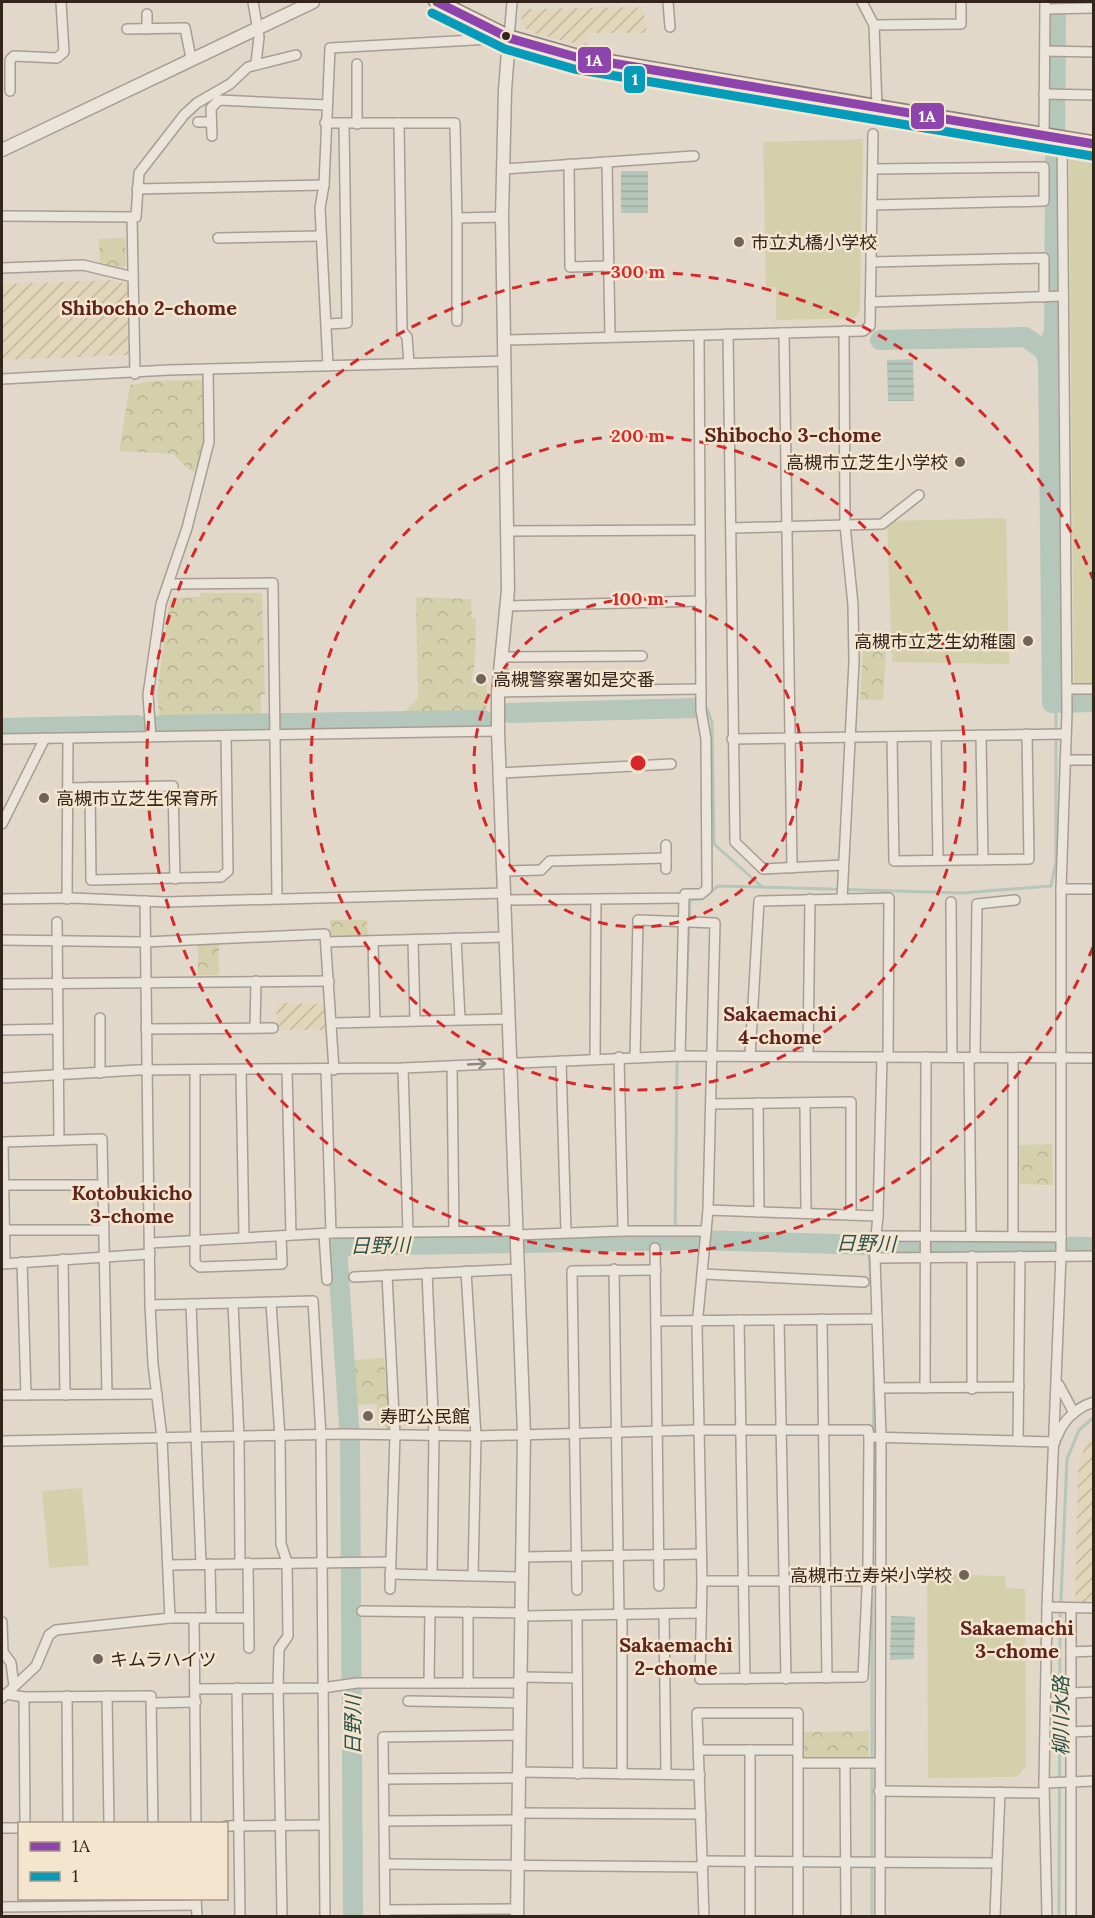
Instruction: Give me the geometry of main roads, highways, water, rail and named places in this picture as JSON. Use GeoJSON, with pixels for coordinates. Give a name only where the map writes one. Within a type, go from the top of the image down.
{"type":"FeatureCollection","features":[{"type":"Feature","properties":{"kind":"main road"},"geometry":{"type":"LineString","coordinates":[[436,2],[509,38],[576,57],[1094,144]]}},
{"type":"Feature","properties":{"kind":"waterway"},"geometry":{"type":"LineString","coordinates":[[1048,361],[1048,348],[1054,332],[1056,2]]}},
{"type":"Feature","properties":{"kind":"waterway"},"geometry":{"type":"LineString","coordinates":[[880,340],[1025,337],[1044,350],[1048,361],[1052,703],[1094,702]]}},
{"type":"Feature","properties":{"kind":"waterway"},"geometry":{"type":"LineString","coordinates":[[695,708],[707,709],[712,722],[714,844],[762,887],[962,893],[1051,886],[1056,862],[1056,703]]}},
{"type":"Feature","properties":{"kind":"waterway"},"geometry":{"type":"LineString","coordinates":[[509,713],[695,708]]}},
{"type":"Feature","properties":{"kind":"waterway"},"geometry":{"type":"LineString","coordinates":[[161,725],[483,720]]}},
{"type":"Feature","properties":{"kind":"waterway"},"geometry":{"type":"LineString","coordinates":[[2,728],[138,725]]}},
{"type":"Feature","properties":{"kind":"waterway"},"geometry":{"type":"LineString","coordinates":[[684,1048],[690,900],[702,899],[718,886],[760,887]]}},
{"type":"Feature","properties":{"kind":"waterway"},"geometry":{"type":"LineString","coordinates":[[675,1240],[677,1064],[680,1057]]}},
{"type":"Feature","properties":{"kind":"waterway","name":"日野川"},"geometry":{"type":"LineString","coordinates":[[353,1916],[350,1441],[337,1246],[700,1240],[868,1245],[1094,1247]]}},
{"type":"Feature","properties":{"kind":"waterway"},"geometry":{"type":"LineString","coordinates":[[868,1245],[871,1279]]}},
{"type":"Feature","properties":{"kind":"waterway"},"geometry":{"type":"LineString","coordinates":[[873,1540],[874,1346]]}},
{"type":"Feature","properties":{"kind":"waterway","name":"柳川水路"},"geometry":{"type":"LineString","coordinates":[[1059,1916],[1060,1622],[1067,1459],[1079,1430],[1094,1417]]}},
{"type":"Feature","properties":{"kind":"waterway"},"geometry":{"type":"LineString","coordinates":[[872,1586],[872,1916]]}},
{"type":"Feature","properties":{"kind":"place","name":"市立丸橋小学校"},"geometry":{"type":"Point","coordinates":[739,242]}},
{"type":"Feature","properties":{"kind":"place","name":"高槻市立芝生小学校"},"geometry":{"type":"Point","coordinates":[960,462]}},
{"type":"Feature","properties":{"kind":"place","name":"高槻市立芝生幼稚園"},"geometry":{"type":"Point","coordinates":[1028,641]}},
{"type":"Feature","properties":{"kind":"place","name":"高槻警察署如是交番"},"geometry":{"type":"Point","coordinates":[481,679]}},
{"type":"Feature","properties":{"kind":"place","name":"高槻市立芝生保育所"},"geometry":{"type":"Point","coordinates":[44,798]}},
{"type":"Feature","properties":{"kind":"place","name":"寿町公民館"},"geometry":{"type":"Point","coordinates":[368,1416]}},
{"type":"Feature","properties":{"kind":"place","name":"高槻市立寿栄小学校"},"geometry":{"type":"Point","coordinates":[964,1575]}},
{"type":"Feature","properties":{"kind":"place","name":"キムラハイツ"},"geometry":{"type":"Point","coordinates":[98,1659]}},
{"type":"Feature","properties":{"kind":"district","name":"Shibocho 2-chome"},"geometry":{"type":"Point","coordinates":[149,307]}},
{"type":"Feature","properties":{"kind":"district","name":"Shibocho 3-chome"},"geometry":{"type":"Point","coordinates":[793,434]}},
{"type":"Feature","properties":{"kind":"district","name":"Sakaemachi 4-chome"},"geometry":{"type":"Point","coordinates":[780,1024]}},
{"type":"Feature","properties":{"kind":"district","name":"Kotobukicho 3-chome"},"geometry":{"type":"Point","coordinates":[132,1204]}},
{"type":"Feature","properties":{"kind":"district","name":"Sakaemachi 3-chome"},"geometry":{"type":"Point","coordinates":[1017,1638]}},
{"type":"Feature","properties":{"kind":"district","name":"Sakaemachi 2-chome"},"geometry":{"type":"Point","coordinates":[676,1656]}}]}
